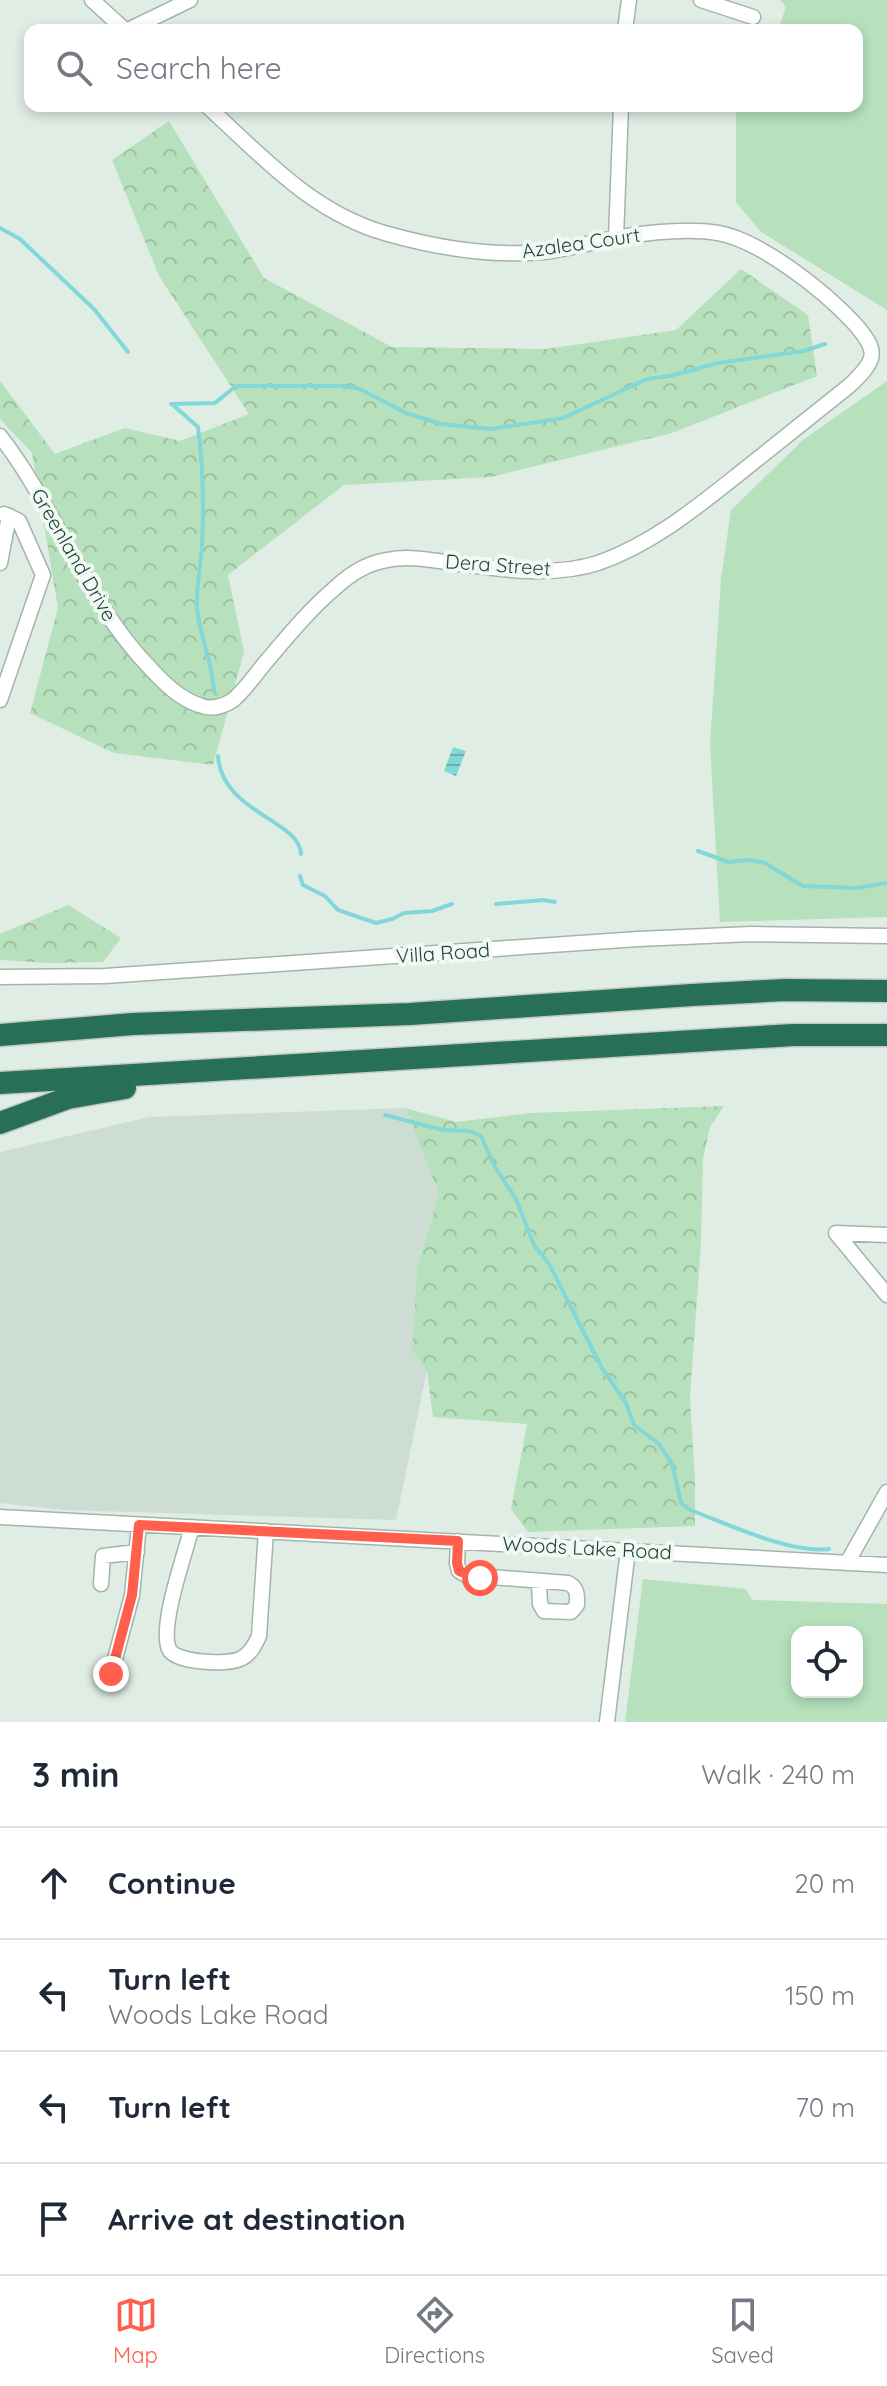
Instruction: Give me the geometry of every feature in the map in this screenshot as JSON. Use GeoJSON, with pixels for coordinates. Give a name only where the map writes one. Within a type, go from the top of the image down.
{"type":"FeatureCollection","features":[{"type":"Feature","properties":{"kind":"highway"},"geometry":{"type":"LineString","coordinates":[[0,1035],[133,1024],[410,1014],[785,990],[887,991]]}},
{"type":"Feature","properties":{"kind":"highway"},"geometry":{"type":"LineString","coordinates":[[0,1021],[133,1024]]}},
{"type":"Feature","properties":{"kind":"highway"},"geometry":{"type":"LineString","coordinates":[[0,1083],[793,1035],[887,1035]]}},
{"type":"Feature","properties":{"kind":"highway"},"geometry":{"type":"LineString","coordinates":[[0,1123],[68,1098],[244,1069]]}},
{"type":"Feature","properties":{"kind":"street"},"geometry":{"type":"LineString","coordinates":[[92,0],[119,24]]}},
{"type":"Feature","properties":{"kind":"street"},"geometry":{"type":"LineString","coordinates":[[139,24],[190,0]]}},
{"type":"Feature","properties":{"kind":"street"},"geometry":{"type":"LineString","coordinates":[[626,24],[629,0]]}},
{"type":"Feature","properties":{"kind":"street"},"geometry":{"type":"LineString","coordinates":[[701,0],[753,17]]}},
{"type":"Feature","properties":{"kind":"street","name":"Azalea Court"},"geometry":{"type":"LineString","coordinates":[[214,112],[297,188],[326,209],[360,225],[466,251],[507,253],[576,248],[656,232],[716,233],[758,247],[849,318],[869,340]]}},
{"type":"Feature","properties":{"kind":"street"},"geometry":{"type":"LineString","coordinates":[[616,238],[621,112]]}},
{"type":"Feature","properties":{"kind":"street","name":"Dera Street"},"geometry":{"type":"LineString","coordinates":[[234,699],[334,589],[369,565],[407,558],[553,571],[596,564],[659,534],[691,512],[861,375],[872,356],[873,347],[869,340]]}},
{"type":"Feature","properties":{"kind":"street","name":"Greenland Drive"},"geometry":{"type":"LineString","coordinates":[[0,436],[26,474],[101,606],[141,659],[181,696],[200,706],[223,706],[234,699]]}},
{"type":"Feature","properties":{"kind":"street"},"geometry":{"type":"LineString","coordinates":[[0,563],[5,514],[19,521],[43,575],[0,700]]}},
{"type":"Feature","properties":{"kind":"street","name":"Villa Road"},"geometry":{"type":"LineString","coordinates":[[0,977],[105,976],[638,939],[751,934],[887,936]]}},
{"type":"Feature","properties":{"kind":"street"},"geometry":{"type":"LineString","coordinates":[[887,1235],[836,1233],[887,1295]]}},
{"type":"Feature","properties":{"kind":"street"},"geometry":{"type":"LineString","coordinates":[[847,1563],[887,1492]]}},
{"type":"Feature","properties":{"kind":"street","name":"Woods Lake Road"},"geometry":{"type":"LineString","coordinates":[[0,1517],[887,1565]]}},
{"type":"Feature","properties":{"kind":"street"},"geometry":{"type":"LineString","coordinates":[[111,1674],[132,1595],[139,1525]]}},
{"type":"Feature","properties":{"kind":"street"},"geometry":{"type":"LineString","coordinates":[[192,1527],[166,1631],[169,1648],[174,1656],[182,1660],[241,1659],[255,1647],[259,1636],[266,1531]]}},
{"type":"Feature","properties":{"kind":"street"},"geometry":{"type":"LineString","coordinates":[[458,1541],[457,1563],[459,1571],[466,1575],[539,1582]]}},
{"type":"Feature","properties":{"kind":"street"},"geometry":{"type":"LineString","coordinates":[[607,1722],[628,1550]]}},
{"type":"Feature","properties":{"kind":"street"},"geometry":{"type":"LineString","coordinates":[[101,1584],[103,1556],[137,1552]]}},
{"type":"Feature","properties":{"kind":"shaded area"},"geometry":{"type":"Polygon","coordinates":[[[405,1108],[439,1194],[417,1269],[412,1349],[427,1371],[396,1520],[62,1510],[0,1503],[0,1152],[149,1117],[405,1108]]]}},
{"type":"Feature","properties":{"kind":"green space"},"geometry":{"type":"Polygon","coordinates":[[[780,0],[887,0],[887,310],[761,232],[736,202],[736,112],[863,112],[863,24],[780,24],[786,7],[780,0]]]}},
{"type":"Feature","properties":{"kind":"green space"},"geometry":{"type":"Polygon","coordinates":[[[169,121],[264,278],[392,347],[546,349],[676,330],[741,269],[808,315],[817,376],[672,433],[491,477],[344,485],[228,575],[244,652],[213,765],[114,753],[30,713],[58,608],[32,453],[0,419],[0,381],[55,454],[125,428],[180,441],[249,414],[159,276],[112,160],[169,121]]]}},
{"type":"Feature","properties":{"kind":"green space"},"geometry":{"type":"Polygon","coordinates":[[[887,381],[887,917],[720,922],[710,744],[721,579],[731,510],[804,439],[887,381]]]}},
{"type":"Feature","properties":{"kind":"green space"},"geometry":{"type":"Polygon","coordinates":[[[68,905],[121,938],[103,962],[0,960],[0,934],[68,905]]]}},
{"type":"Feature","properties":{"kind":"green space"},"geometry":{"type":"Polygon","coordinates":[[[724,1106],[710,1127],[703,1159],[701,1243],[690,1397],[695,1526],[528,1532],[511,1509],[527,1424],[433,1417],[427,1371],[412,1350],[417,1269],[439,1194],[405,1108],[456,1122],[530,1113],[724,1106]]]}},
{"type":"Feature","properties":{"kind":"green space"},"geometry":{"type":"Polygon","coordinates":[[[643,1579],[746,1589],[752,1600],[887,1604],[887,1722],[625,1722],[643,1579]]]}},
{"type":"Feature","properties":{"kind":"water"},"geometry":{"type":"Polygon","coordinates":[[[453,747],[466,751],[456,776],[444,771],[453,747]]]}},
{"type":"Feature","properties":{"kind":"waterway"},"geometry":{"type":"LineString","coordinates":[[0,228],[20,239],[94,309],[128,352]]}},
{"type":"Feature","properties":{"kind":"waterway"},"geometry":{"type":"LineString","coordinates":[[171,404],[215,403],[236,386],[343,386],[360,389],[406,413],[441,424],[491,429],[563,418],[647,379],[718,363],[804,351],[825,344]]}},
{"type":"Feature","properties":{"kind":"waterway"},"geometry":{"type":"LineString","coordinates":[[173,405],[198,427],[203,515],[197,607],[214,692]]}},
{"type":"Feature","properties":{"kind":"waterway"},"geometry":{"type":"LineString","coordinates":[[218,756],[223,775],[233,791],[288,832],[297,842],[301,854]]}},
{"type":"Feature","properties":{"kind":"waterway"},"geometry":{"type":"LineString","coordinates":[[698,851],[728,862],[749,860],[765,863],[803,886],[857,888],[887,883]]}},
{"type":"Feature","properties":{"kind":"waterway"},"geometry":{"type":"LineString","coordinates":[[300,876],[303,885],[325,896],[338,910],[376,923],[404,913],[432,911],[452,904]]}},
{"type":"Feature","properties":{"kind":"waterway"},"geometry":{"type":"LineString","coordinates":[[496,904],[543,900],[555,902]]}},
{"type":"Feature","properties":{"kind":"waterway"},"geometry":{"type":"LineString","coordinates":[[385,1115],[481,1136],[495,1167],[516,1199],[534,1245],[549,1264],[602,1368],[626,1403],[634,1425],[659,1444],[672,1464],[681,1503],[690,1510],[778,1542],[796,1547],[829,1549]]}},
{"type":"Feature","properties":{"kind":"route"},"geometry":{"type":"LineString","coordinates":[[111,1674],[132,1595],[139,1525],[458,1541],[459,1571],[480,1578]]}}]}
